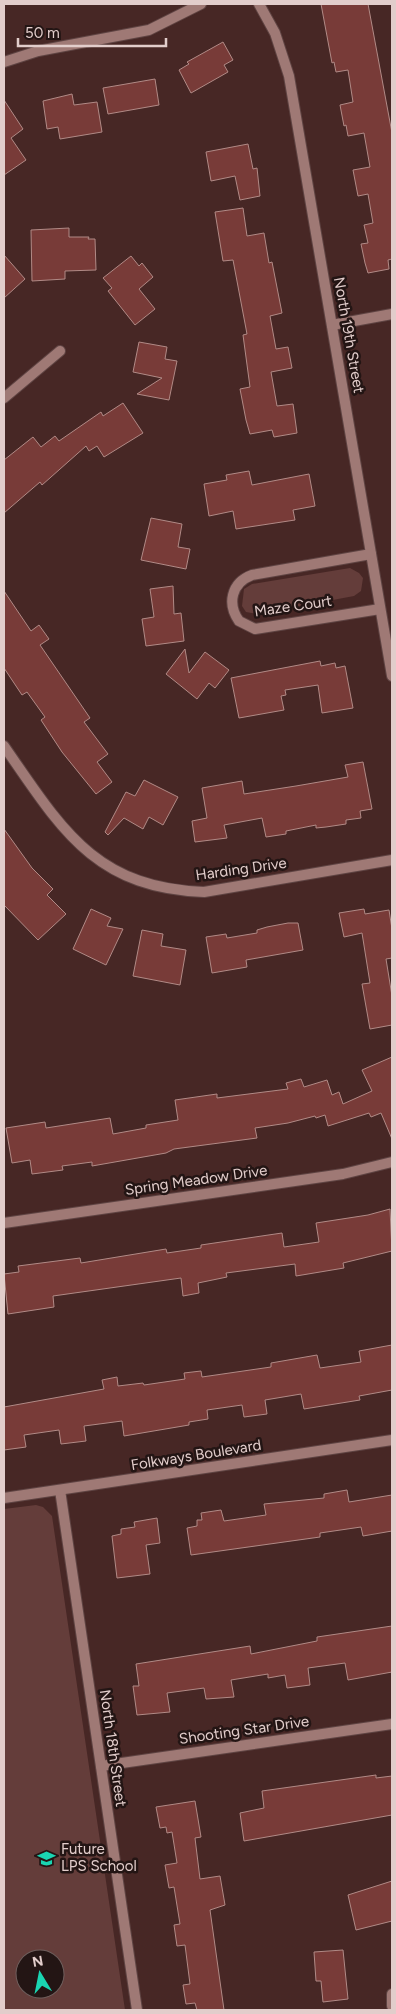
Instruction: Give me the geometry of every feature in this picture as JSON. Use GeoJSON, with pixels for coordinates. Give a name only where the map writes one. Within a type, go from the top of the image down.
{"type":"FeatureCollection","features":[{"type":"Feature","properties":{"kind":"street"},"geometry":{"type":"LineString","coordinates":[[4,62],[38,51],[148,30],[201,4]]}},
{"type":"Feature","properties":{"kind":"street","name":"North 19th Street"},"geometry":{"type":"LineString","coordinates":[[259,4],[275,33],[289,76],[392,676]]}},
{"type":"Feature","properties":{"kind":"street"},"geometry":{"type":"LineString","coordinates":[[332,325],[392,314]]}},
{"type":"Feature","properties":{"kind":"street"},"geometry":{"type":"LineString","coordinates":[[4,398],[60,351]]}},
{"type":"Feature","properties":{"kind":"street","name":"Maze Court"},"geometry":{"type":"LineString","coordinates":[[371,554],[252,575],[242,580],[235,588],[232,605],[239,622],[254,629],[380,609]]}},
{"type":"Feature","properties":{"kind":"street","name":"Harding Drive"},"geometry":{"type":"LineString","coordinates":[[4,746],[54,818],[81,846],[114,871],[150,885],[177,891],[204,892],[392,860]]}},
{"type":"Feature","properties":{"kind":"street","name":"Spring Meadow Drive"},"geometry":{"type":"LineString","coordinates":[[4,1223],[343,1174],[392,1162]]}},
{"type":"Feature","properties":{"kind":"street","name":"Folkways Boulevard"},"geometry":{"type":"LineString","coordinates":[[4,1498],[392,1440]]}},
{"type":"Feature","properties":{"kind":"street","name":"North 18th Street"},"geometry":{"type":"LineString","coordinates":[[60,1490],[137,2010]]}},
{"type":"Feature","properties":{"kind":"street","name":"Shooting Star Drive"},"geometry":{"type":"LineString","coordinates":[[101,1766],[392,1724]]}},
{"type":"Feature","properties":{"kind":"street"},"geometry":{"type":"LineString","coordinates":[[392,1994],[392,2006]]}},
{"type":"Feature","properties":{"kind":"shaded area"},"geometry":{"type":"Polygon","coordinates":[[[350,568],[359,573],[363,578],[361,591],[354,596],[258,614],[246,612],[242,606],[244,589],[252,584],[350,568]]]}},
{"type":"Feature","properties":{"kind":"shaded area"},"geometry":{"type":"Polygon","coordinates":[[[36,1505],[43,1507],[52,1516],[125,2010],[4,2010],[4,1509],[36,1505]]]}},
{"type":"Feature","properties":{"kind":"building"},"geometry":{"type":"Polygon","coordinates":[[[321,4],[368,4],[392,133],[392,259],[388,260],[389,269],[368,273],[365,263],[361,244],[368,243],[364,225],[373,223],[368,194],[358,196],[353,170],[370,167],[364,133],[348,136],[346,125],[344,126],[340,105],[353,102],[348,70],[336,72],[334,62],[332,63],[321,4]]]}},
{"type":"Feature","properties":{"kind":"building"},"geometry":{"type":"Polygon","coordinates":[[[223,42],[233,60],[224,65],[228,72],[191,93],[179,70],[189,64],[187,62],[223,42]]]}},
{"type":"Feature","properties":{"kind":"building"},"geometry":{"type":"Polygon","coordinates":[[[155,79],[159,105],[108,114],[103,88],[155,79]]]}},
{"type":"Feature","properties":{"kind":"building"},"geometry":{"type":"Polygon","coordinates":[[[72,94],[74,105],[97,102],[102,132],[60,139],[58,127],[47,129],[43,101],[72,94]]]}},
{"type":"Feature","properties":{"kind":"building"},"geometry":{"type":"Polygon","coordinates":[[[4,100],[23,129],[11,138],[26,160],[4,175],[4,100]]]}},
{"type":"Feature","properties":{"kind":"building"},"geometry":{"type":"Polygon","coordinates":[[[248,144],[253,169],[257,168],[260,196],[240,200],[235,176],[211,181],[206,152],[248,144]]]}},
{"type":"Feature","properties":{"kind":"building"},"geometry":{"type":"Polygon","coordinates":[[[243,208],[247,236],[264,233],[269,263],[272,262],[282,313],[270,316],[276,349],[288,347],[292,368],[271,372],[277,406],[293,404],[297,433],[274,437],[272,430],[250,434],[246,420],[240,389],[250,387],[243,335],[247,334],[233,260],[223,261],[215,212],[243,208]]]}},
{"type":"Feature","properties":{"kind":"building"},"geometry":{"type":"Polygon","coordinates":[[[69,228],[69,237],[89,237],[88,239],[95,239],[96,270],[65,271],[65,279],[32,281],[31,230],[69,228]]]}},
{"type":"Feature","properties":{"kind":"building"},"geometry":{"type":"Polygon","coordinates":[[[4,255],[25,279],[4,298],[4,255]]]}},
{"type":"Feature","properties":{"kind":"building"},"geometry":{"type":"Polygon","coordinates":[[[131,256],[139,266],[142,263],[153,277],[139,289],[155,309],[135,325],[108,291],[112,288],[103,278],[131,256]]]}},
{"type":"Feature","properties":{"kind":"building"},"geometry":{"type":"Polygon","coordinates":[[[139,342],[167,347],[165,359],[177,361],[169,400],[137,394],[162,378],[133,372],[139,342]]]}},
{"type":"Feature","properties":{"kind":"building"},"geometry":{"type":"Polygon","coordinates":[[[123,403],[143,433],[104,457],[97,446],[89,451],[86,446],[42,485],[40,482],[4,513],[4,460],[33,437],[41,447],[55,436],[59,441],[101,412],[103,416],[123,403]]]}},
{"type":"Feature","properties":{"kind":"building"},"geometry":{"type":"Polygon","coordinates":[[[249,471],[252,485],[309,474],[315,506],[293,510],[295,520],[236,529],[233,511],[209,516],[204,484],[227,480],[226,475],[249,471]]]}},
{"type":"Feature","properties":{"kind":"building"},"geometry":{"type":"Polygon","coordinates":[[[151,518],[182,524],[178,547],[190,549],[186,569],[141,560],[151,518]]]}},
{"type":"Feature","properties":{"kind":"building"},"geometry":{"type":"Polygon","coordinates":[[[173,586],[174,614],[181,613],[184,641],[146,646],[142,619],[154,617],[150,589],[173,586]]]}},
{"type":"Feature","properties":{"kind":"building"},"geometry":{"type":"Polygon","coordinates":[[[4,591],[31,631],[39,625],[49,639],[40,645],[90,718],[84,722],[108,754],[97,762],[112,782],[96,794],[62,752],[41,720],[45,717],[27,692],[22,695],[4,668],[4,591]]]}},
{"type":"Feature","properties":{"kind":"building"},"geometry":{"type":"Polygon","coordinates":[[[185,649],[189,673],[205,652],[229,670],[215,688],[209,683],[197,699],[166,674],[185,649]]]}},
{"type":"Feature","properties":{"kind":"building"},"geometry":{"type":"Polygon","coordinates":[[[320,661],[321,666],[335,663],[336,668],[345,666],[353,708],[322,713],[318,685],[285,690],[286,695],[281,696],[284,710],[239,718],[231,678],[320,661]]]}},
{"type":"Feature","properties":{"kind":"building"},"geometry":{"type":"Polygon","coordinates":[[[363,762],[372,809],[360,811],[361,818],[346,820],[346,824],[316,828],[316,825],[286,831],[286,834],[266,837],[262,818],[224,825],[227,838],[195,842],[192,821],[207,818],[202,788],[242,781],[244,794],[296,786],[348,777],[345,765],[363,762]]]}},
{"type":"Feature","properties":{"kind":"building"},"geometry":{"type":"Polygon","coordinates":[[[144,780],[178,797],[163,825],[149,817],[143,829],[124,818],[108,835],[105,832],[126,792],[135,796],[144,780]]]}},
{"type":"Feature","properties":{"kind":"building"},"geometry":{"type":"Polygon","coordinates":[[[4,829],[32,868],[53,889],[47,895],[66,914],[38,940],[4,905],[4,829]]]}},
{"type":"Feature","properties":{"kind":"building"},"geometry":{"type":"Polygon","coordinates":[[[91,909],[111,918],[107,926],[123,929],[106,965],[73,949],[91,909]]]}},
{"type":"Feature","properties":{"kind":"building"},"geometry":{"type":"Polygon","coordinates":[[[364,909],[365,914],[389,910],[392,929],[392,958],[386,959],[392,996],[392,1025],[370,1029],[362,984],[370,983],[362,933],[344,937],[339,913],[364,909]]]}},
{"type":"Feature","properties":{"kind":"building"},"geometry":{"type":"Polygon","coordinates":[[[288,923],[298,923],[303,950],[246,960],[247,967],[212,973],[206,937],[226,934],[227,938],[257,933],[257,930],[288,923]]]}},
{"type":"Feature","properties":{"kind":"building"},"geometry":{"type":"Polygon","coordinates":[[[142,930],[163,934],[161,946],[186,950],[180,985],[133,976],[142,930]]]}},
{"type":"Feature","properties":{"kind":"building"},"geometry":{"type":"Polygon","coordinates":[[[392,1057],[392,1139],[381,1113],[371,1117],[369,1113],[328,1126],[325,1115],[255,1128],[257,1138],[174,1149],[166,1153],[92,1166],[92,1162],[62,1166],[63,1170],[32,1174],[30,1160],[12,1163],[6,1128],[45,1122],[46,1128],[110,1118],[113,1134],[146,1128],[146,1125],[178,1120],[175,1100],[217,1094],[217,1098],[288,1089],[286,1083],[301,1079],[304,1087],[327,1080],[332,1095],[339,1092],[343,1104],[372,1091],[362,1070],[392,1057]]]}},
{"type":"Feature","properties":{"kind":"building"},"geometry":{"type":"Polygon","coordinates":[[[390,1209],[392,1251],[343,1263],[344,1268],[296,1276],[295,1264],[226,1273],[227,1277],[198,1283],[199,1293],[183,1296],[181,1278],[53,1296],[54,1307],[8,1314],[4,1274],[19,1272],[18,1266],[80,1258],[81,1263],[166,1249],[167,1253],[201,1248],[201,1245],[282,1233],[284,1247],[319,1242],[316,1223],[368,1215],[390,1209]]]}},
{"type":"Feature","properties":{"kind":"building"},"geometry":{"type":"Polygon","coordinates":[[[392,1345],[392,1390],[359,1396],[360,1400],[304,1409],[301,1394],[265,1400],[267,1414],[244,1417],[242,1405],[207,1410],[208,1419],[189,1422],[189,1425],[124,1436],[122,1421],[84,1426],[86,1441],[61,1444],[59,1430],[24,1435],[26,1447],[4,1450],[4,1407],[104,1389],[102,1380],[117,1377],[118,1386],[143,1383],[144,1385],[185,1379],[184,1373],[201,1371],[202,1377],[271,1367],[271,1363],[317,1355],[320,1368],[361,1362],[359,1351],[392,1345]]]}},
{"type":"Feature","properties":{"kind":"building"},"geometry":{"type":"Polygon","coordinates":[[[347,1490],[349,1502],[392,1495],[392,1531],[363,1536],[361,1527],[320,1533],[320,1537],[191,1555],[187,1528],[197,1526],[197,1520],[202,1520],[201,1513],[221,1510],[224,1521],[266,1515],[264,1504],[324,1498],[324,1494],[347,1490]]]}},
{"type":"Feature","properties":{"kind":"building"},"geometry":{"type":"Polygon","coordinates":[[[157,1518],[160,1543],[146,1545],[150,1574],[117,1578],[112,1536],[121,1534],[121,1529],[135,1527],[134,1522],[157,1518]]]}},
{"type":"Feature","properties":{"kind":"building"},"geometry":{"type":"Polygon","coordinates":[[[392,1626],[392,1672],[348,1680],[345,1663],[308,1668],[310,1685],[287,1688],[285,1675],[268,1678],[268,1674],[231,1680],[234,1697],[206,1699],[204,1688],[167,1693],[170,1712],[137,1715],[133,1686],[139,1686],[136,1664],[250,1646],[251,1654],[317,1641],[317,1637],[392,1626]]]}},
{"type":"Feature","properties":{"kind":"building"},"geometry":{"type":"Polygon","coordinates":[[[376,1775],[376,1778],[392,1776],[392,1815],[244,1841],[240,1813],[264,1808],[262,1791],[376,1775]]]}},
{"type":"Feature","properties":{"kind":"building"},"geometry":{"type":"Polygon","coordinates":[[[195,1801],[201,1837],[195,1838],[200,1879],[220,1876],[225,1905],[210,1910],[224,2010],[197,2010],[195,2003],[186,2004],[183,1985],[190,1984],[185,1945],[177,1946],[174,1925],[180,1924],[174,1887],[169,1888],[165,1865],[177,1863],[172,1832],[167,1833],[166,1827],[160,1828],[156,1807],[195,1801]]]}},
{"type":"Feature","properties":{"kind":"building"},"geometry":{"type":"Polygon","coordinates":[[[392,1881],[392,1921],[356,1930],[348,1895],[392,1881]]]}},
{"type":"Feature","properties":{"kind":"building"},"geometry":{"type":"Polygon","coordinates":[[[343,1950],[348,1999],[323,2002],[321,1981],[316,1981],[314,1952],[343,1950]]]}},
{"type":"Feature","properties":{"kind":"place","name":"Future LPS School"},"geometry":{"type":"Point","coordinates":[47,1858]}}]}
